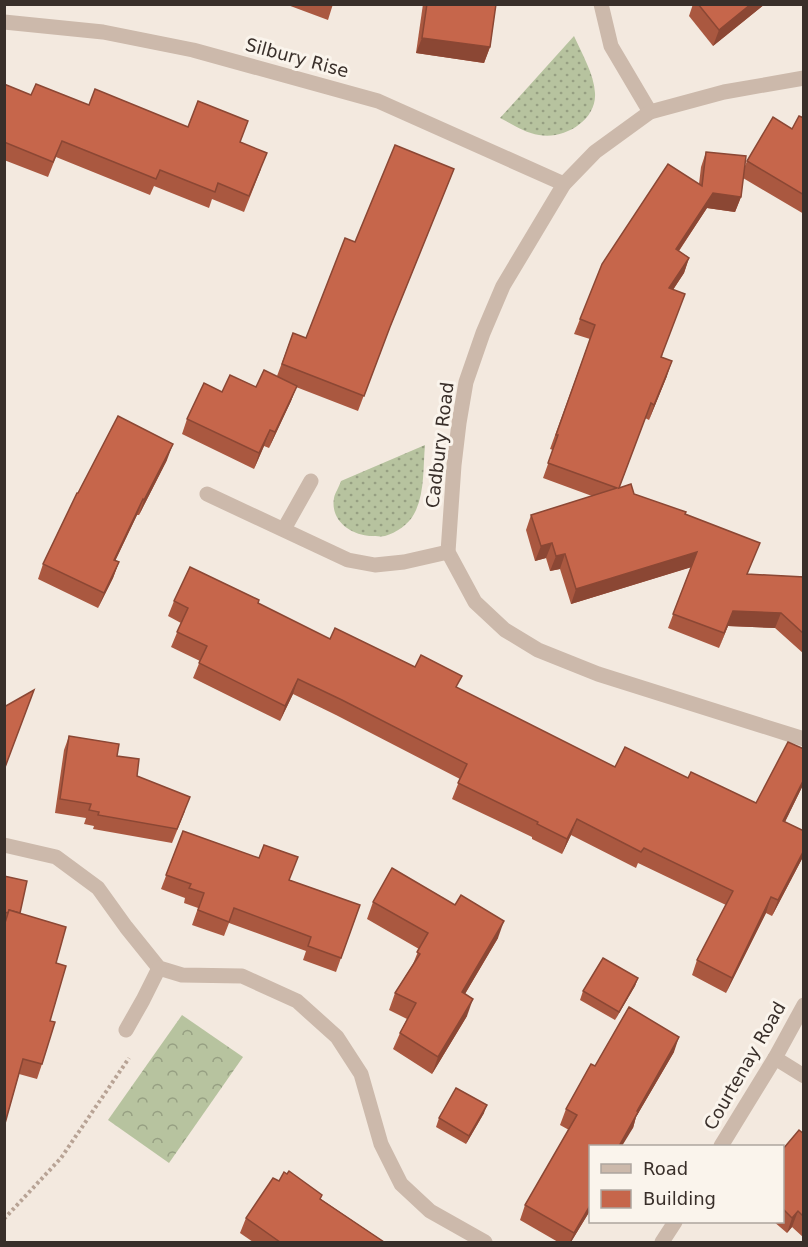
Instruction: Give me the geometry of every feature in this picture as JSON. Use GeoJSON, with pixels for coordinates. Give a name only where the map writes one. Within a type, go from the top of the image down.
{"type":"FeatureCollection","features":[{"type":"Feature","properties":{"kind":"street"},"geometry":{"type":"LineString","coordinates":[[602,4],[611,46],[650,112]]}},
{"type":"Feature","properties":{"kind":"street","name":"Silbury Rise"},"geometry":{"type":"LineString","coordinates":[[4,22],[103,32],[193,50],[378,101],[564,184]]}},
{"type":"Feature","properties":{"kind":"street","name":"Cadbury Road"},"geometry":{"type":"LineString","coordinates":[[448,552],[454,465],[466,382],[503,286],[564,184],[595,152],[650,112],[724,92],[804,78]]}},
{"type":"Feature","properties":{"kind":"street"},"geometry":{"type":"LineString","coordinates":[[284,529],[311,482]]}},
{"type":"Feature","properties":{"kind":"street"},"geometry":{"type":"LineString","coordinates":[[207,494],[348,560],[375,565],[404,562],[448,552],[475,602],[505,630],[538,650],[598,674],[804,740]]}},
{"type":"Feature","properties":{"kind":"street"},"geometry":{"type":"LineString","coordinates":[[4,845],[56,857],[98,888],[159,968],[182,975],[242,976],[297,1001],[338,1037],[361,1074],[381,1144],[401,1184],[430,1211],[485,1242]]}},
{"type":"Feature","properties":{"kind":"street"},"geometry":{"type":"LineString","coordinates":[[126,1030],[159,968]]}},
{"type":"Feature","properties":{"kind":"street","name":"Courtenay Road"},"geometry":{"type":"LineString","coordinates":[[722,1145],[776,1058],[804,1005]]}},
{"type":"Feature","properties":{"kind":"street"},"geometry":{"type":"LineString","coordinates":[[776,1058],[804,1076]]}},
{"type":"Feature","properties":{"kind":"street"},"geometry":{"type":"LineString","coordinates":[[662,1242],[674,1223]]}},
{"type":"Feature","properties":{"kind":"path"},"geometry":{"type":"LineString","coordinates":[[4,1219],[61,1158],[134,1052]]}},
{"type":"Feature","properties":{"kind":"green space"},"geometry":{"type":"Polygon","coordinates":[[[574,36],[587,64],[595,93],[594,103],[584,120],[568,131],[548,136],[529,132],[500,118],[574,36]]]}},
{"type":"Feature","properties":{"kind":"green space"},"geometry":{"type":"Polygon","coordinates":[[[425,445],[420,498],[412,518],[406,525],[385,536],[364,535],[349,530],[339,520],[334,506],[341,481],[425,445]]]}},
{"type":"Feature","properties":{"kind":"green space"},"geometry":{"type":"Polygon","coordinates":[[[182,1015],[243,1057],[169,1163],[108,1120],[182,1015]]]}},
{"type":"Feature","properties":{"kind":"building"},"geometry":{"type":"Polygon","coordinates":[[[427,4],[496,4],[490,47],[422,38],[427,4]]]}},
{"type":"Feature","properties":{"kind":"building"},"geometry":{"type":"Polygon","coordinates":[[[698,4],[751,4],[719,30],[698,4]]]}},
{"type":"Feature","properties":{"kind":"building"},"geometry":{"type":"Polygon","coordinates":[[[4,84],[31,95],[36,84],[89,105],[95,89],[188,127],[198,101],[248,121],[240,142],[267,153],[249,196],[218,183],[215,192],[160,170],[156,179],[62,141],[53,162],[4,142],[4,84]]]}},
{"type":"Feature","properties":{"kind":"building"},"geometry":{"type":"Polygon","coordinates":[[[799,116],[804,118],[804,195],[747,161],[773,117],[792,129],[799,116]]]}},
{"type":"Feature","properties":{"kind":"building"},"geometry":{"type":"Polygon","coordinates":[[[395,145],[454,169],[364,396],[282,364],[293,333],[306,338],[345,238],[355,242],[395,145]]]}},
{"type":"Feature","properties":{"kind":"building"},"geometry":{"type":"Polygon","coordinates":[[[706,152],[746,156],[741,197],[713,193],[676,249],[689,258],[669,288],[685,294],[661,357],[672,361],[654,405],[651,403],[619,488],[631,484],[634,494],[686,512],[685,514],[760,543],[747,574],[804,577],[804,634],[781,613],[733,611],[724,633],[673,614],[697,552],[576,589],[565,554],[556,556],[552,543],[541,546],[531,515],[617,488],[548,463],[595,325],[580,319],[602,264],[668,164],[702,186],[706,152]]]}},
{"type":"Feature","properties":{"kind":"building"},"geometry":{"type":"Polygon","coordinates":[[[264,370],[297,386],[275,432],[270,430],[259,453],[187,419],[204,383],[222,392],[230,375],[256,387],[264,370]]]}},
{"type":"Feature","properties":{"kind":"building"},"geometry":{"type":"Polygon","coordinates":[[[118,416],[173,444],[143,499],[114,560],[119,562],[104,593],[43,564],[118,416]]]}},
{"type":"Feature","properties":{"kind":"building"},"geometry":{"type":"Polygon","coordinates":[[[190,567],[259,600],[258,603],[330,639],[335,628],[415,667],[421,655],[462,676],[456,687],[615,767],[625,747],[688,778],[691,772],[756,803],[788,742],[804,749],[804,779],[783,821],[804,831],[804,850],[778,900],[771,897],[732,978],[697,960],[733,891],[644,848],[641,852],[577,819],[567,839],[537,824],[538,822],[458,783],[467,764],[298,679],[285,706],[199,663],[207,646],[177,632],[188,608],[174,601],[190,567]]]}},
{"type":"Feature","properties":{"kind":"building"},"geometry":{"type":"Polygon","coordinates":[[[34,690],[4,770],[4,707],[34,690]]]}},
{"type":"Feature","properties":{"kind":"building"},"geometry":{"type":"Polygon","coordinates":[[[69,736],[119,744],[117,756],[139,759],[137,776],[190,797],[177,829],[98,815],[99,812],[89,810],[91,804],[60,799],[69,736]]]}},
{"type":"Feature","properties":{"kind":"building"},"geometry":{"type":"Polygon","coordinates":[[[183,831],[259,858],[264,845],[298,857],[289,880],[360,905],[341,958],[308,946],[311,937],[234,908],[229,922],[198,910],[204,893],[189,888],[191,884],[166,875],[183,831]]]}},
{"type":"Feature","properties":{"kind":"building"},"geometry":{"type":"Polygon","coordinates":[[[392,868],[455,905],[461,895],[504,921],[462,992],[473,999],[438,1057],[400,1033],[416,1003],[395,993],[420,954],[417,952],[428,933],[373,902],[392,868]]]}},
{"type":"Feature","properties":{"kind":"building"},"geometry":{"type":"Polygon","coordinates":[[[4,876],[27,881],[20,913],[9,910],[8,913],[4,912],[4,876]]]}},
{"type":"Feature","properties":{"kind":"building"},"geometry":{"type":"Polygon","coordinates":[[[9,910],[66,927],[56,963],[66,966],[50,1021],[55,1022],[42,1064],[23,1059],[4,1127],[4,926],[9,910]]]}},
{"type":"Feature","properties":{"kind":"building"},"geometry":{"type":"Polygon","coordinates":[[[603,958],[638,978],[619,1012],[583,991],[603,958]]]}},
{"type":"Feature","properties":{"kind":"building"},"geometry":{"type":"Polygon","coordinates":[[[629,1007],[679,1037],[620,1145],[589,1145],[589,1207],[574,1233],[525,1205],[577,1115],[566,1109],[591,1064],[595,1066],[629,1007]]]}},
{"type":"Feature","properties":{"kind":"building"},"geometry":{"type":"Polygon","coordinates":[[[456,1088],[487,1105],[469,1136],[439,1118],[456,1088]]]}},
{"type":"Feature","properties":{"kind":"building"},"geometry":{"type":"Polygon","coordinates":[[[799,1130],[804,1134],[804,1217],[798,1211],[792,1218],[784,1210],[784,1148],[799,1130]]]}},
{"type":"Feature","properties":{"kind":"building"},"geometry":{"type":"Polygon","coordinates":[[[289,1171],[322,1195],[320,1199],[384,1242],[280,1242],[246,1218],[273,1178],[279,1181],[284,1172],[287,1174],[289,1171]]]}}]}
